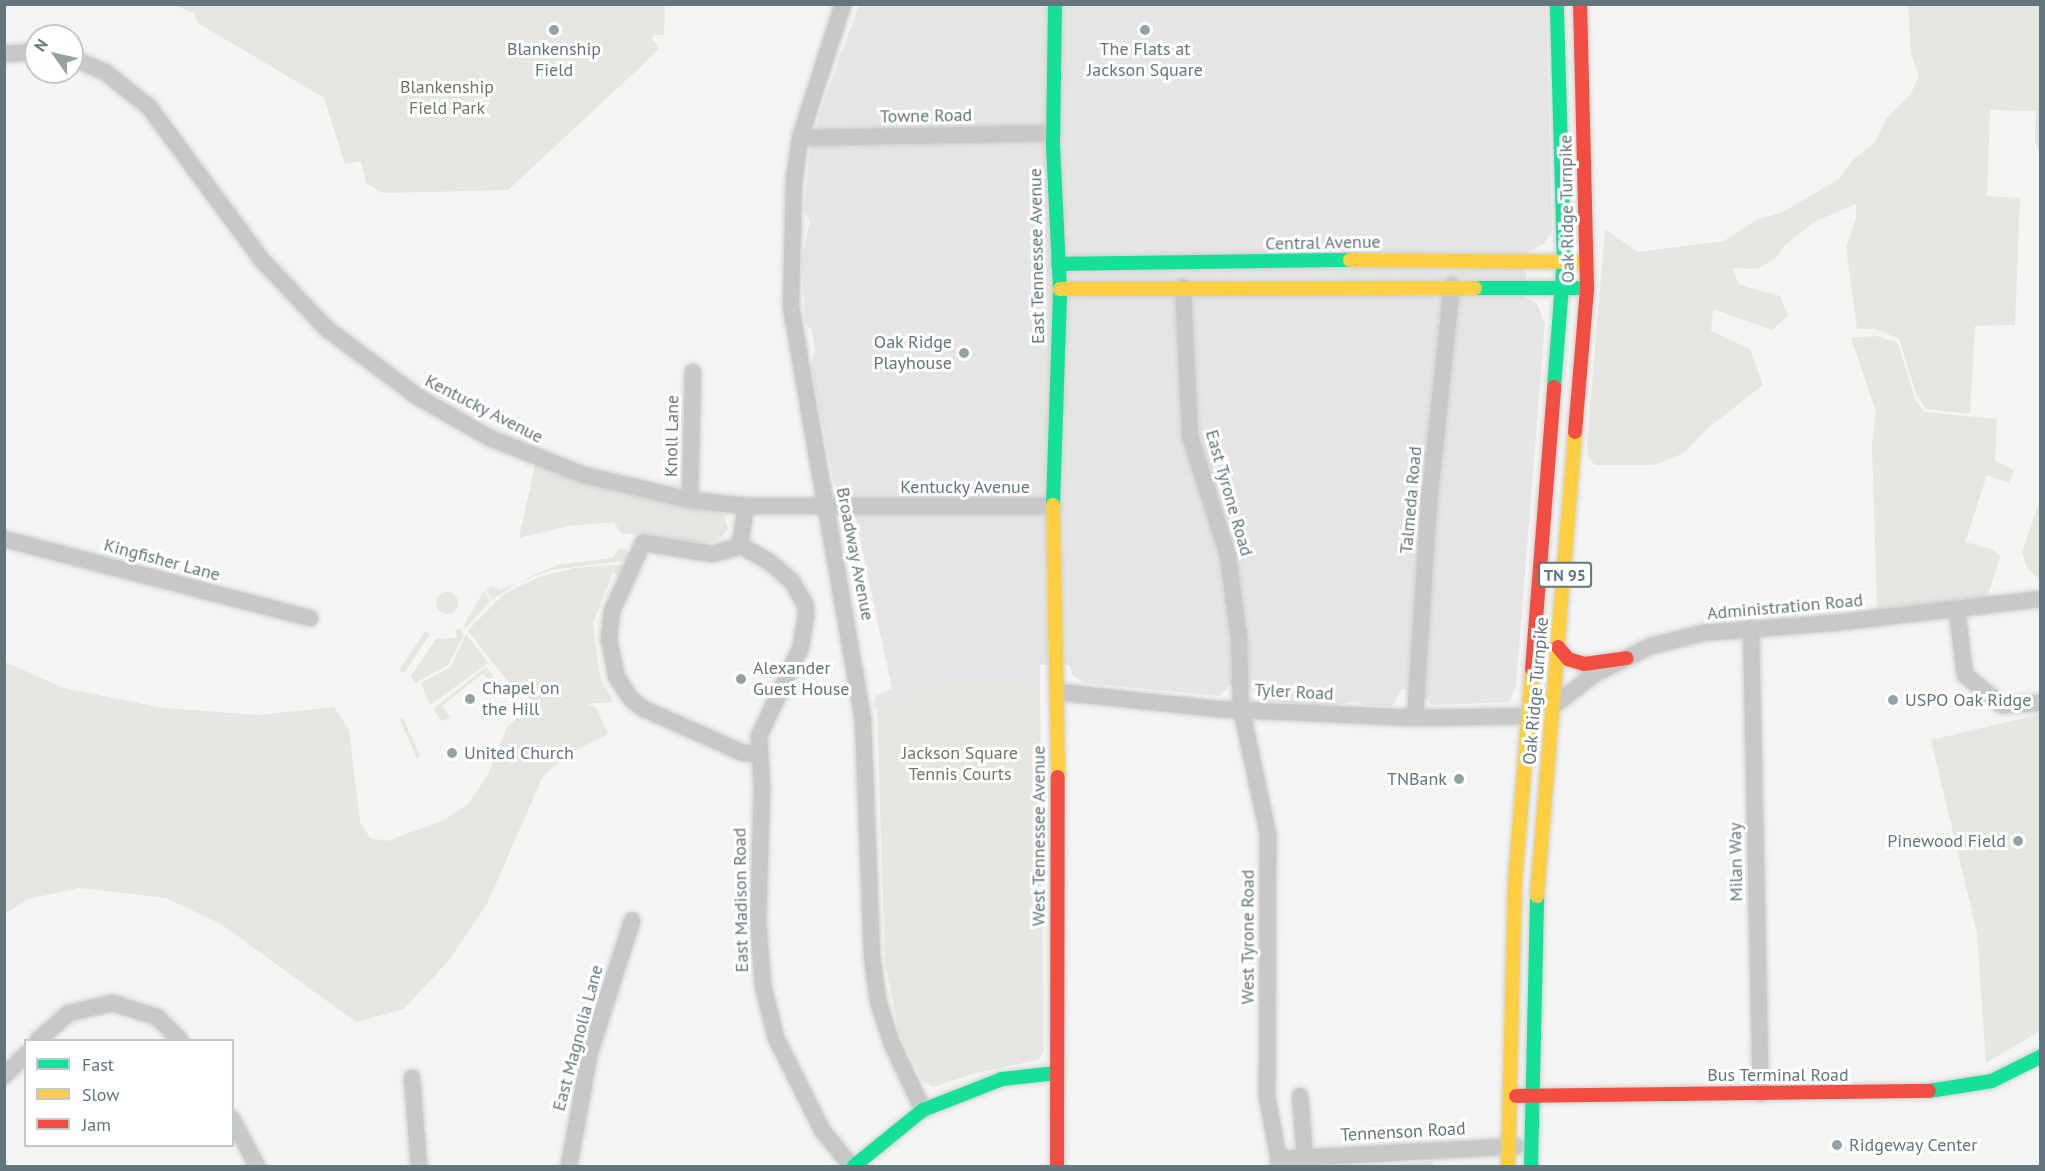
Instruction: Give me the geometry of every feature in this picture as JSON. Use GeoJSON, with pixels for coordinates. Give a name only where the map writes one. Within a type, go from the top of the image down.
{"type":"FeatureCollection","features":[{"type":"Feature","properties":{"kind":"main road","name":"East Tennessee Avenue"},"geometry":{"type":"LineString","coordinates":[[1053,506],[1060,289],[1053,133],[1055,4]]}},
{"type":"Feature","properties":{"kind":"main road","name":"Oak Ridge Turnpike"},"geometry":{"type":"LineString","coordinates":[[1508,1167],[1515,882],[1564,261],[1557,4]]}},
{"type":"Feature","properties":{"kind":"main road","name":"Oak Ridge Turnpike"},"geometry":{"type":"LineString","coordinates":[[1531,1167],[1537,894],[1587,288],[1580,4]]}},
{"type":"Feature","properties":{"kind":"main road","name":"Central Avenue"},"geometry":{"type":"LineString","coordinates":[[1058,264],[1451,259],[1587,262]]}},
{"type":"Feature","properties":{"kind":"main road"},"geometry":{"type":"LineString","coordinates":[[1451,259],[1452,285]]}},
{"type":"Feature","properties":{"kind":"main road"},"geometry":{"type":"LineString","coordinates":[[1351,261],[1353,286]]}},
{"type":"Feature","properties":{"kind":"main road"},"geometry":{"type":"LineString","coordinates":[[1183,287],[1184,262]]}},
{"type":"Feature","properties":{"kind":"main road"},"geometry":{"type":"LineString","coordinates":[[1106,263],[1107,289]]}},
{"type":"Feature","properties":{"kind":"main road"},"geometry":{"type":"LineString","coordinates":[[1060,289],[1452,285],[1587,288]]}},
{"type":"Feature","properties":{"kind":"main road","name":"West Tennessee Avenue"},"geometry":{"type":"LineString","coordinates":[[1053,506],[1058,692],[1057,1167]]}},
{"type":"Feature","properties":{"kind":"main road"},"geometry":{"type":"LineString","coordinates":[[1558,647],[1568,658],[1584,664],[1627,658]]}},
{"type":"Feature","properties":{"kind":"main road"},"geometry":{"type":"LineString","coordinates":[[1529,716],[1552,707]]}},
{"type":"Feature","properties":{"kind":"main road","name":"Bus Terminal Road"},"geometry":{"type":"LineString","coordinates":[[1509,1096],[1910,1092],[1973,1086],[2015,1072],[2040,1057]]}},
{"type":"Feature","properties":{"kind":"main road"},"geometry":{"type":"LineString","coordinates":[[852,1167],[890,1133],[923,1110],[1002,1079],[1057,1073]]}},
{"type":"Feature","properties":{"kind":"street","name":"Broadway Avenue"},"geometry":{"type":"LineString","coordinates":[[843,4],[800,138],[791,233],[791,307],[801,382],[827,507],[863,721],[872,956],[878,1001],[892,1044],[923,1110]]}},
{"type":"Feature","properties":{"kind":"street"},"geometry":{"type":"LineString","coordinates":[[4,54],[24,53]]}},
{"type":"Feature","properties":{"kind":"street","name":"Kentucky Avenue"},"geometry":{"type":"LineString","coordinates":[[84,63],[105,72],[148,107],[272,272],[327,328],[390,378],[446,415],[538,459],[594,478],[690,500],[746,506],[1053,506]]}},
{"type":"Feature","properties":{"kind":"street","name":"Towne Road"},"geometry":{"type":"LineString","coordinates":[[800,138],[1053,133]]}},
{"type":"Feature","properties":{"kind":"street","name":"Talmeda Road"},"geometry":{"type":"LineString","coordinates":[[1415,718],[1429,503],[1452,285]]}},
{"type":"Feature","properties":{"kind":"street","name":"East Tyrone Road"},"geometry":{"type":"LineString","coordinates":[[1183,287],[1190,436],[1228,556],[1239,640],[1241,708]]}},
{"type":"Feature","properties":{"kind":"street","name":"Knoll Lane"},"geometry":{"type":"LineString","coordinates":[[690,500],[693,372]]}},
{"type":"Feature","properties":{"kind":"street"},"geometry":{"type":"LineString","coordinates":[[746,506],[740,545],[711,554],[643,543],[608,624],[611,658],[622,688],[642,708],[743,753],[758,754]]}},
{"type":"Feature","properties":{"kind":"street","name":"Kingfisher Lane"},"geometry":{"type":"LineString","coordinates":[[4,539],[310,618]]}},
{"type":"Feature","properties":{"kind":"street","name":"East Madison Road"},"geometry":{"type":"LineString","coordinates":[[740,545],[768,561],[791,580],[805,604],[806,615],[801,647],[759,736],[758,754],[762,787],[757,850],[763,986],[776,1038],[822,1130],[852,1167]]}},
{"type":"Feature","properties":{"kind":"street","name":"Administration Road"},"geometry":{"type":"LineString","coordinates":[[1552,707],[1596,673],[1651,646],[1702,633],[1957,610],[2040,599]]}},
{"type":"Feature","properties":{"kind":"street"},"geometry":{"type":"LineString","coordinates":[[1957,610],[1962,668],[1978,686],[2010,707],[2040,703]]}},
{"type":"Feature","properties":{"kind":"street","name":"Milan Way"},"geometry":{"type":"LineString","coordinates":[[1751,628],[1761,1094]]}},
{"type":"Feature","properties":{"kind":"street","name":"Tyler Road"},"geometry":{"type":"LineString","coordinates":[[1058,692],[1241,708],[1415,718],[1529,716]]}},
{"type":"Feature","properties":{"kind":"street","name":"West Tyrone Road"},"geometry":{"type":"LineString","coordinates":[[1241,708],[1268,834],[1267,1097],[1279,1163]]}},
{"type":"Feature","properties":{"kind":"street","name":"East Magnolia Lane"},"geometry":{"type":"LineString","coordinates":[[569,1167],[590,1052],[632,921]]}},
{"type":"Feature","properties":{"kind":"street"},"geometry":{"type":"LineString","coordinates":[[40,1039],[69,1013],[84,1007],[112,1003],[138,1008],[172,1028],[179,1039]]}},
{"type":"Feature","properties":{"kind":"street"},"geometry":{"type":"LineString","coordinates":[[4,1076],[24,1056]]}},
{"type":"Feature","properties":{"kind":"street"},"geometry":{"type":"LineString","coordinates":[[412,1078],[419,1167]]}},
{"type":"Feature","properties":{"kind":"street"},"geometry":{"type":"LineString","coordinates":[[1300,1096],[1305,1157]]}},
{"type":"Feature","properties":{"kind":"street"},"geometry":{"type":"LineString","coordinates":[[234,1123],[257,1167]]}},
{"type":"Feature","properties":{"kind":"street","name":"Tennenson Road"},"geometry":{"type":"LineString","coordinates":[[1279,1163],[1305,1157],[1531,1146]]}},
{"type":"Feature","properties":{"kind":"shaded area"},"geometry":{"type":"Polygon","coordinates":[[[859,5],[1546,5],[1552,231],[1544,244],[1527,252],[1525,297],[1537,304],[1545,323],[1516,686],[1509,702],[1432,705],[1421,693],[1402,689],[1392,706],[1363,705],[1358,701],[1330,706],[1311,705],[1260,699],[1251,687],[1229,686],[1219,696],[1086,683],[1073,676],[1069,665],[1040,665],[1040,685],[936,684],[906,701],[873,708],[876,696],[892,689],[851,496],[837,490],[833,478],[811,365],[815,349],[811,329],[805,324],[802,259],[810,221],[804,212],[809,157],[821,110],[859,5]]]}},
{"type":"Feature","properties":{"kind":"green space","name":"Blankenship Field Park"},"geometry":{"type":"Polygon","coordinates":[[[665,4],[664,35],[654,35],[652,40],[659,47],[652,56],[508,190],[383,193],[366,183],[361,161],[345,164],[324,98],[198,23],[194,13],[173,5],[665,4]]]}},
{"type":"Feature","properties":{"kind":"green space"},"geometry":{"type":"Polygon","coordinates":[[[1908,5],[2040,5],[2040,153],[2035,141],[2036,111],[1990,110],[1987,196],[2020,198],[2015,325],[1975,326],[1970,414],[1926,409],[1917,396],[1899,339],[1876,329],[1857,329],[1846,247],[1856,218],[1856,204],[1814,222],[1785,245],[1775,259],[1757,269],[1732,268],[1739,285],[1780,296],[1788,315],[1772,330],[1713,309],[1711,331],[1750,349],[1763,385],[1708,428],[1684,453],[1654,465],[1595,465],[1588,457],[1587,446],[1605,229],[1638,252],[1724,241],[1758,219],[1781,213],[1839,179],[1852,161],[1876,141],[1886,119],[1911,94],[1919,75],[1911,54],[1908,5]]]}},
{"type":"Feature","properties":{"kind":"green space"},"geometry":{"type":"Polygon","coordinates":[[[1876,336],[1898,343],[1915,399],[1924,412],[1997,419],[1995,461],[2014,470],[2009,483],[1987,475],[1965,542],[1994,550],[2000,557],[1987,598],[1877,609],[1872,444],[1876,412],[1851,338],[1876,336]]]}},
{"type":"Feature","properties":{"kind":"green space"},"geometry":{"type":"Polygon","coordinates":[[[535,465],[626,494],[716,510],[724,515],[728,529],[717,540],[705,543],[621,533],[614,522],[569,526],[519,538],[535,465]]]}},
{"type":"Feature","properties":{"kind":"green space"},"geometry":{"type":"Polygon","coordinates":[[[2040,500],[2040,580],[2027,568],[2022,552],[2040,500]]]}},
{"type":"Feature","properties":{"kind":"green space"},"geometry":{"type":"Polygon","coordinates":[[[619,549],[627,549],[630,560],[551,570],[517,583],[492,600],[486,590],[491,586],[501,590],[557,565],[612,558],[619,549]]]}},
{"type":"Feature","properties":{"kind":"green space"},"geometry":{"type":"Polygon","coordinates":[[[629,564],[620,578],[613,572],[593,623],[600,677],[613,702],[587,704],[596,708],[608,734],[568,754],[543,776],[487,904],[449,960],[404,1009],[356,1022],[221,924],[166,898],[80,888],[28,899],[5,914],[5,662],[64,688],[164,708],[259,715],[334,707],[349,730],[360,822],[370,838],[387,841],[444,820],[468,804],[488,775],[507,727],[535,702],[513,688],[468,631],[474,624],[504,594],[539,577],[574,568],[629,564]]]}},
{"type":"Feature","properties":{"kind":"green space"},"geometry":{"type":"Polygon","coordinates":[[[484,591],[490,601],[466,628],[464,625],[484,591]]]}},
{"type":"Feature","properties":{"kind":"green space"},"geometry":{"type":"Polygon","coordinates":[[[447,592],[455,595],[458,603],[455,611],[447,614],[439,611],[436,603],[439,595],[447,592]]]}},
{"type":"Feature","properties":{"kind":"green space"},"geometry":{"type":"Polygon","coordinates":[[[461,628],[463,637],[448,665],[415,683],[411,676],[436,639],[457,638],[455,630],[461,628]]]}},
{"type":"Feature","properties":{"kind":"green space"},"geometry":{"type":"Polygon","coordinates":[[[425,631],[430,634],[404,673],[399,670],[425,631]]]}},
{"type":"Feature","properties":{"kind":"green space"},"geometry":{"type":"Polygon","coordinates":[[[466,634],[488,663],[430,705],[421,683],[451,667],[466,634]]]}},
{"type":"Feature","properties":{"kind":"green space"},"geometry":{"type":"Polygon","coordinates":[[[486,667],[494,677],[488,679],[483,673],[442,706],[451,718],[441,721],[434,710],[436,707],[486,667]]]}},
{"type":"Feature","properties":{"kind":"green space","name":"Jackson Square Tennis Courts"},"geometry":{"type":"Polygon","coordinates":[[[936,684],[1040,685],[1044,1052],[1038,1060],[979,1072],[933,1087],[923,1082],[899,1032],[885,961],[877,707],[906,701],[936,684]]]}},
{"type":"Feature","properties":{"kind":"green space"},"geometry":{"type":"Polygon","coordinates":[[[2040,714],[2040,1031],[1986,1063],[1977,933],[1931,740],[2040,714]]]}},
{"type":"Feature","properties":{"kind":"green space"},"geometry":{"type":"Polygon","coordinates":[[[403,718],[420,756],[417,758],[400,720],[403,718]]]}},
{"type":"Feature","properties":{"kind":"green space"},"geometry":{"type":"Polygon","coordinates":[[[1433,1161],[1433,1166],[1399,1165],[1399,1164],[1433,1161]]]}},
{"type":"Feature","properties":{"kind":"traffic: fast"},"geometry":{"type":"LineString","coordinates":[[1053,505],[1060,289],[1053,145],[1055,4]]}},
{"type":"Feature","properties":{"kind":"traffic: fast"},"geometry":{"type":"LineString","coordinates":[[1554,387],[1564,261],[1557,4]]}},
{"type":"Feature","properties":{"kind":"traffic: fast"},"geometry":{"type":"LineString","coordinates":[[1058,264],[1350,260]]}},
{"type":"Feature","properties":{"kind":"traffic: fast"},"geometry":{"type":"LineString","coordinates":[[1475,288],[1577,288]]}},
{"type":"Feature","properties":{"kind":"traffic: fast"},"geometry":{"type":"LineString","coordinates":[[1531,1166],[1537,896]]}},
{"type":"Feature","properties":{"kind":"traffic: fast"},"geometry":{"type":"LineString","coordinates":[[1929,1091],[1992,1081],[2040,1057]]}},
{"type":"Feature","properties":{"kind":"traffic: fast"},"geometry":{"type":"LineString","coordinates":[[854,1166],[923,1110],[1002,1079],[1057,1073]]}},
{"type":"Feature","properties":{"kind":"traffic: slow"},"geometry":{"type":"LineString","coordinates":[[1350,260],[1580,262]]}},
{"type":"Feature","properties":{"kind":"traffic: slow"},"geometry":{"type":"LineString","coordinates":[[1060,289],[1475,288]]}},
{"type":"Feature","properties":{"kind":"traffic: slow"},"geometry":{"type":"LineString","coordinates":[[1537,896],[1575,432]]}},
{"type":"Feature","properties":{"kind":"traffic: slow"},"geometry":{"type":"LineString","coordinates":[[1053,505],[1058,777]]}},
{"type":"Feature","properties":{"kind":"traffic: slow"},"geometry":{"type":"LineString","coordinates":[[1508,1166],[1515,882],[1532,669]]}},
{"type":"Feature","properties":{"kind":"traffic: jam"},"geometry":{"type":"LineString","coordinates":[[1575,432],[1587,288],[1580,4]]}},
{"type":"Feature","properties":{"kind":"traffic: jam"},"geometry":{"type":"LineString","coordinates":[[1532,669],[1554,387]]}},
{"type":"Feature","properties":{"kind":"traffic: jam"},"geometry":{"type":"LineString","coordinates":[[1558,647],[1568,659],[1584,664],[1627,658]]}},
{"type":"Feature","properties":{"kind":"traffic: jam"},"geometry":{"type":"LineString","coordinates":[[1057,1166],[1058,777]]}},
{"type":"Feature","properties":{"kind":"traffic: jam"},"geometry":{"type":"LineString","coordinates":[[1516,1096],[1929,1091]]}},
{"type":"Feature","properties":{"kind":"place","name":"Blankenship Field"},"geometry":{"type":"Point","coordinates":[554,30]}},
{"type":"Feature","properties":{"kind":"place","name":"The Flats at Jackson Square"},"geometry":{"type":"Point","coordinates":[1145,30]}},
{"type":"Feature","properties":{"kind":"place","name":"Oak Ridge Playhouse"},"geometry":{"type":"Point","coordinates":[964,353]}},
{"type":"Feature","properties":{"kind":"place","name":"Alexander Guest House"},"geometry":{"type":"Point","coordinates":[741,679]}},
{"type":"Feature","properties":{"kind":"place","name":"Chapel on the Hill"},"geometry":{"type":"Point","coordinates":[470,699]}},
{"type":"Feature","properties":{"kind":"place","name":"USPO Oak Ridge"},"geometry":{"type":"Point","coordinates":[1893,700]}},
{"type":"Feature","properties":{"kind":"place","name":"United Church"},"geometry":{"type":"Point","coordinates":[452,753]}},
{"type":"Feature","properties":{"kind":"place","name":"TNBank"},"geometry":{"type":"Point","coordinates":[1459,779]}},
{"type":"Feature","properties":{"kind":"place","name":"Pinewood Field"},"geometry":{"type":"Point","coordinates":[2018,841]}},
{"type":"Feature","properties":{"kind":"place","name":"Ridgeway Center"},"geometry":{"type":"Point","coordinates":[1837,1145]}}]}
